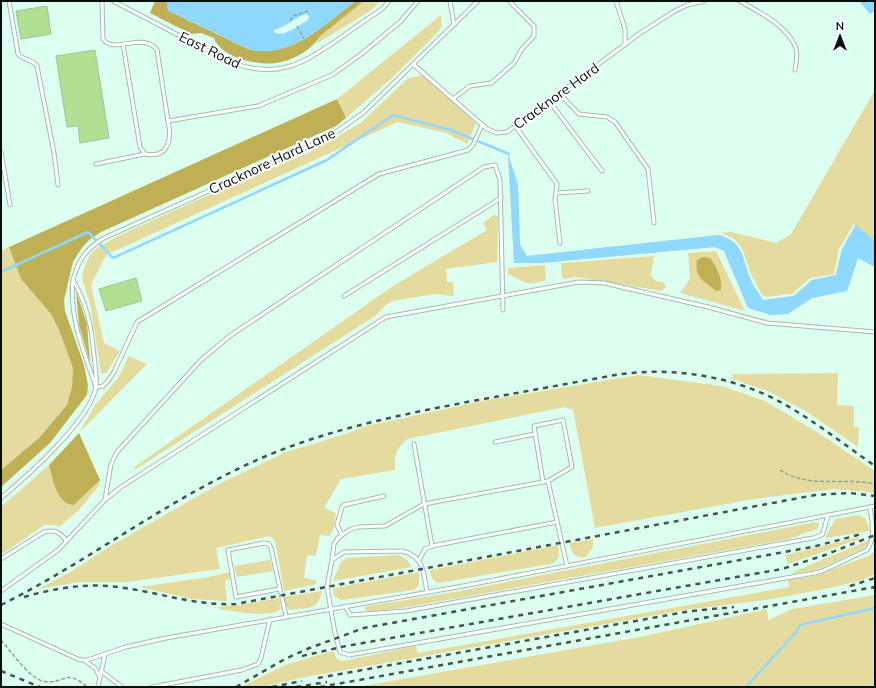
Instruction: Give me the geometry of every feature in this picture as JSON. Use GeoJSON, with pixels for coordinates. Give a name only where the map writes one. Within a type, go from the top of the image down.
{"type":"FeatureCollection","features":[{"type":"Feature","properties":{"kind":"lane"},"geometry":{"type":"LineString","coordinates":[[10,1],[18,54],[21,58],[34,62],[38,66],[54,153],[58,185]]}},
{"type":"Feature","properties":{"kind":"lane"},"geometry":{"type":"LineString","coordinates":[[96,164],[145,154],[156,154],[163,151],[169,143],[170,136],[157,50],[151,45],[142,42],[112,45],[106,44],[103,40],[102,1]]}},
{"type":"Feature","properties":{"kind":"lane","name":"East Road"},"geometry":{"type":"LineString","coordinates":[[113,1],[232,63],[250,68],[269,70],[299,64],[309,59],[382,9],[389,1]]}},
{"type":"Feature","properties":{"kind":"lane"},"geometry":{"type":"LineString","coordinates":[[168,121],[258,106],[332,75],[360,55],[400,22],[418,1]]}},
{"type":"Feature","properties":{"kind":"lane"},"geometry":{"type":"LineString","coordinates":[[450,1],[454,25]]}},
{"type":"Feature","properties":{"kind":"lane","name":"Cracknore Hard Lane"},"geometry":{"type":"LineString","coordinates":[[96,387],[75,325],[72,294],[73,280],[81,258],[86,250],[94,244],[126,228],[329,137],[362,113],[414,65],[478,1]]}},
{"type":"Feature","properties":{"kind":"lane"},"geometry":{"type":"LineString","coordinates":[[616,1],[625,29],[625,44]]}},
{"type":"Feature","properties":{"kind":"lane","name":"Cracknore Hard"},"geometry":{"type":"LineString","coordinates":[[414,65],[482,125],[497,133],[507,132],[550,102],[625,44],[673,12],[687,5],[704,1]]}},
{"type":"Feature","properties":{"kind":"lane"},"geometry":{"type":"LineString","coordinates":[[740,1],[773,21],[785,33],[796,49],[795,70]]}},
{"type":"Feature","properties":{"kind":"lane"},"geometry":{"type":"LineString","coordinates":[[453,99],[470,86],[491,83],[514,63],[522,49],[534,36],[534,26],[511,3]]}},
{"type":"Feature","properties":{"kind":"lane"},"geometry":{"type":"LineString","coordinates":[[123,44],[140,147],[145,154]]}},
{"type":"Feature","properties":{"kind":"lane"},"geometry":{"type":"LineString","coordinates":[[560,94],[579,114],[607,117],[615,122],[648,169],[654,223]]}},
{"type":"Feature","properties":{"kind":"lane"},"geometry":{"type":"LineString","coordinates":[[550,102],[602,171]]}},
{"type":"Feature","properties":{"kind":"lane"},"geometry":{"type":"LineString","coordinates":[[96,387],[103,386],[114,372],[137,322],[379,174],[468,150],[473,145],[482,125]]}},
{"type":"Feature","properties":{"kind":"lane"},"geometry":{"type":"LineString","coordinates":[[516,127],[557,184],[556,193],[560,243]]}},
{"type":"Feature","properties":{"kind":"lane"},"geometry":{"type":"LineString","coordinates":[[1,152],[10,205]]}},
{"type":"Feature","properties":{"kind":"lane"},"geometry":{"type":"LineString","coordinates":[[105,500],[111,464],[117,452],[202,360],[231,335],[484,167],[495,165],[498,170],[500,180],[501,198],[501,296],[503,310]]}},
{"type":"Feature","properties":{"kind":"lane"},"geometry":{"type":"LineString","coordinates":[[556,193],[588,191]]}},
{"type":"Feature","properties":{"kind":"lane"},"geometry":{"type":"LineString","coordinates":[[344,296],[501,198]]}},
{"type":"Feature","properties":{"kind":"lane"},"geometry":{"type":"LineString","coordinates":[[1,498],[40,465],[57,446],[86,409],[96,387],[89,317],[81,294],[73,280]]}},
{"type":"Feature","properties":{"kind":"lane"},"geometry":{"type":"LineString","coordinates":[[1,591],[58,550],[105,500],[169,455],[386,317],[580,282],[604,283],[708,306],[767,323],[875,332]]}},
{"type":"Feature","properties":{"kind":"lane"},"geometry":{"type":"LineString","coordinates":[[543,482],[534,426],[563,420],[572,467],[548,481],[543,482],[424,504],[385,526],[358,526],[342,535],[334,544],[327,587],[330,609],[340,652],[349,655],[820,572],[867,550],[872,545],[874,535],[870,507]]}},
{"type":"Feature","properties":{"kind":"lane"},"geometry":{"type":"LineString","coordinates":[[495,442],[535,434]]}},
{"type":"Feature","properties":{"kind":"lane"},"geometry":{"type":"LineString","coordinates":[[414,444],[432,546]]}},
{"type":"Feature","properties":{"kind":"lane"},"geometry":{"type":"LineString","coordinates":[[548,481],[567,566]]}},
{"type":"Feature","properties":{"kind":"lane"},"geometry":{"type":"LineString","coordinates":[[342,535],[337,525],[342,507],[344,505],[384,496]]}},
{"type":"Feature","properties":{"kind":"lane"},"geometry":{"type":"LineString","coordinates":[[84,661],[144,643],[567,566],[875,506]]}},
{"type":"Feature","properties":{"kind":"lane"},"geometry":{"type":"LineString","coordinates":[[345,606],[350,615],[406,611],[813,538],[822,535],[828,515]]}},
{"type":"Feature","properties":{"kind":"lane"},"geometry":{"type":"LineString","coordinates":[[419,560],[425,549],[432,546],[557,522]]}},
{"type":"Feature","properties":{"kind":"lane"},"geometry":{"type":"LineString","coordinates":[[1,559],[44,532],[52,530],[59,531],[67,541]]}},
{"type":"Feature","properties":{"kind":"lane"},"geometry":{"type":"LineString","coordinates":[[279,589],[236,597],[228,550],[264,543],[269,544],[286,616]]}},
{"type":"Feature","properties":{"kind":"lane"},"geometry":{"type":"LineString","coordinates":[[332,560],[344,552],[403,551],[412,554],[419,560],[427,592]]}},
{"type":"Feature","properties":{"kind":"lane"},"geometry":{"type":"LineString","coordinates":[[152,687],[251,667],[258,664],[262,658],[270,619]]}},
{"type":"Feature","properties":{"kind":"lane"},"geometry":{"type":"LineString","coordinates":[[1,624],[69,656],[84,661],[95,668],[100,677]]}},
{"type":"Feature","properties":{"kind":"lane"},"geometry":{"type":"LineString","coordinates":[[98,687],[105,654]]}},
{"type":"Feature","properties":{"kind":"lane"},"geometry":{"type":"LineString","coordinates":[[101,671],[122,687]]}},
{"type":"Feature","properties":{"kind":"path"},"geometry":{"type":"LineString","coordinates":[[290,21],[293,16],[308,11]]}},
{"type":"Feature","properties":{"kind":"path"},"geometry":{"type":"LineString","coordinates":[[297,26],[304,39]]}},
{"type":"Feature","properties":{"kind":"path"},"geometry":{"type":"LineString","coordinates":[[780,470],[801,480],[819,482],[864,482],[875,484]]}},
{"type":"Feature","properties":{"kind":"path"},"geometry":{"type":"LineString","coordinates":[[1,640],[39,680],[48,682],[63,677],[72,678],[78,680],[87,687]]}},
{"type":"Feature","properties":{"kind":"shaded area"},"geometry":{"type":"Polygon","coordinates":[[[155,1],[167,1],[169,11],[248,49],[264,51],[293,45],[319,29],[356,1],[364,1],[320,36],[312,46],[301,54],[282,62],[268,64],[240,59],[224,50],[218,45],[214,38],[201,33],[191,34],[150,13],[155,1]]]}},
{"type":"Feature","properties":{"kind":"shaded area"},"geometry":{"type":"Polygon","coordinates":[[[364,1],[381,1],[370,11],[316,44],[320,36],[364,1]]]}},
{"type":"Feature","properties":{"kind":"shaded area"},"geometry":{"type":"Polygon","coordinates":[[[441,15],[442,26],[437,33],[393,77],[346,118],[337,99],[441,15]]]}},
{"type":"Feature","properties":{"kind":"shaded area"},"geometry":{"type":"Polygon","coordinates":[[[424,75],[476,123],[467,144],[446,133],[398,122],[106,255],[91,285],[104,343],[120,351],[107,372],[104,374],[101,373],[90,303],[82,279],[83,271],[94,250],[116,237],[224,188],[310,152],[362,122],[408,78],[424,75]]]}},
{"type":"Feature","properties":{"kind":"shaded area"},"geometry":{"type":"Polygon","coordinates":[[[875,90],[875,267],[858,258],[847,291],[812,298],[788,314],[771,315],[748,308],[724,251],[715,247],[542,263],[514,263],[508,154],[518,185],[520,245],[527,256],[719,235],[734,242],[738,246],[751,281],[763,300],[793,296],[812,280],[836,275],[842,249],[855,226],[854,224],[839,249],[834,274],[810,278],[792,294],[764,297],[754,281],[740,246],[736,241],[721,233],[731,232],[776,243],[791,234],[875,90]]]}},
{"type":"Feature","properties":{"kind":"shaded area"},"geometry":{"type":"Polygon","coordinates":[[[337,99],[346,118],[336,126],[101,232],[89,240],[81,249],[73,262],[64,300],[65,311],[84,365],[88,385],[87,395],[50,443],[1,487],[1,470],[39,438],[67,405],[72,387],[73,368],[59,330],[51,314],[21,279],[9,247],[337,99]]]}},
{"type":"Feature","properties":{"kind":"shaded area"},"geometry":{"type":"Polygon","coordinates":[[[494,215],[498,216],[497,262],[446,269],[447,282],[453,282],[454,296],[435,294],[392,301],[375,316],[136,469],[134,467],[393,286],[487,230],[483,223],[494,215]]]}},
{"type":"Feature","properties":{"kind":"shaded area"},"geometry":{"type":"Polygon","coordinates":[[[9,247],[21,279],[51,314],[59,330],[73,368],[72,387],[67,405],[39,438],[1,470],[1,251],[9,247]]]}},
{"type":"Feature","properties":{"kind":"shaded area"},"geometry":{"type":"Polygon","coordinates":[[[716,251],[745,311],[680,293],[690,279],[688,253],[716,251]]]}},
{"type":"Feature","properties":{"kind":"shaded area"},"geometry":{"type":"Polygon","coordinates":[[[654,256],[651,276],[656,281],[663,282],[666,287],[662,291],[576,277],[562,279],[561,263],[654,256]]]}},
{"type":"Feature","properties":{"kind":"shaded area"},"geometry":{"type":"Polygon","coordinates":[[[703,257],[710,258],[715,265],[720,277],[721,290],[716,291],[699,275],[696,266],[697,260],[703,257]]]}},
{"type":"Feature","properties":{"kind":"shaded area"},"geometry":{"type":"Polygon","coordinates":[[[545,265],[546,280],[540,282],[526,283],[508,274],[508,268],[545,265]]]}},
{"type":"Feature","properties":{"kind":"shaded area"},"geometry":{"type":"Polygon","coordinates":[[[76,291],[87,324],[90,362],[79,325],[76,291]]]}},
{"type":"Feature","properties":{"kind":"shaded area"},"geometry":{"type":"Polygon","coordinates":[[[129,356],[147,364],[79,433],[95,405],[118,378],[129,356]]]}},
{"type":"Feature","properties":{"kind":"shaded area"},"geometry":{"type":"Polygon","coordinates":[[[838,373],[837,405],[854,406],[854,427],[859,427],[858,447],[807,412],[770,392],[732,379],[733,374],[838,373]]]}},
{"type":"Feature","properties":{"kind":"shaded area"},"geometry":{"type":"Polygon","coordinates":[[[639,375],[722,386],[765,401],[817,432],[875,471],[875,493],[835,489],[760,498],[595,528],[573,410],[565,407],[407,439],[396,453],[395,470],[341,479],[324,508],[336,513],[333,530],[329,536],[320,535],[316,556],[307,555],[304,578],[316,580],[316,584],[284,591],[275,540],[270,536],[216,548],[220,569],[128,582],[80,582],[38,589],[67,574],[114,544],[219,484],[286,452],[349,433],[362,427],[482,401],[639,375]]]}},
{"type":"Feature","properties":{"kind":"shaded area"},"geometry":{"type":"Polygon","coordinates":[[[79,433],[100,480],[74,505],[68,504],[59,496],[49,465],[79,433]]]}},
{"type":"Feature","properties":{"kind":"shaded area"},"geometry":{"type":"Polygon","coordinates":[[[49,465],[55,488],[74,505],[100,480],[100,484],[80,509],[59,527],[56,525],[44,525],[1,555],[1,507],[49,465]]]}},
{"type":"Feature","properties":{"kind":"shaded area"},"geometry":{"type":"Polygon","coordinates":[[[860,515],[866,519],[870,531],[825,538],[835,519],[860,515]]]}},
{"type":"Feature","properties":{"kind":"shaded area"},"geometry":{"type":"Polygon","coordinates":[[[815,522],[819,524],[817,529],[789,539],[402,608],[368,612],[365,610],[365,607],[369,606],[460,591],[815,522]]]}},
{"type":"Feature","properties":{"kind":"shaded area"},"geometry":{"type":"Polygon","coordinates":[[[859,537],[860,539],[788,564],[785,555],[859,537]]]}},
{"type":"Feature","properties":{"kind":"shaded area"},"geometry":{"type":"Polygon","coordinates":[[[593,539],[593,547],[586,557],[576,556],[569,543],[593,539]]]}},
{"type":"Feature","properties":{"kind":"shaded area"},"geometry":{"type":"Polygon","coordinates":[[[869,540],[869,543],[862,549],[819,569],[794,574],[793,572],[869,540]]]}},
{"type":"Feature","properties":{"kind":"shaded area"},"geometry":{"type":"Polygon","coordinates":[[[558,545],[558,557],[556,561],[550,564],[439,583],[433,580],[431,575],[430,570],[558,545]]]}},
{"type":"Feature","properties":{"kind":"shaded area"},"geometry":{"type":"Polygon","coordinates":[[[875,551],[875,574],[862,580],[830,588],[766,600],[685,610],[300,678],[263,687],[241,687],[285,665],[329,652],[334,652],[337,659],[342,661],[416,646],[418,653],[789,587],[788,580],[814,576],[868,556],[875,551]]]}},
{"type":"Feature","properties":{"kind":"shaded area"},"geometry":{"type":"Polygon","coordinates":[[[399,555],[406,559],[412,567],[333,581],[341,562],[347,558],[399,555]]]}},
{"type":"Feature","properties":{"kind":"shaded area"},"geometry":{"type":"Polygon","coordinates":[[[270,560],[273,571],[237,577],[234,566],[270,560]]]}},
{"type":"Feature","properties":{"kind":"shaded area"},"geometry":{"type":"Polygon","coordinates":[[[229,572],[231,579],[225,581],[227,601],[192,599],[140,587],[209,577],[229,572]]]}},
{"type":"Feature","properties":{"kind":"shaded area"},"geometry":{"type":"Polygon","coordinates":[[[419,572],[419,585],[414,590],[341,600],[334,596],[333,588],[419,572]]]}},
{"type":"Feature","properties":{"kind":"shaded area"},"geometry":{"type":"Polygon","coordinates":[[[322,591],[318,602],[311,607],[290,610],[286,606],[284,597],[322,591]]]}},
{"type":"Feature","properties":{"kind":"shaded area"},"geometry":{"type":"Polygon","coordinates":[[[875,595],[875,687],[357,687],[645,636],[767,609],[768,620],[792,609],[875,595]]]}},
{"type":"Feature","properties":{"kind":"shaded area"},"geometry":{"type":"Polygon","coordinates":[[[279,598],[281,609],[269,614],[242,613],[219,609],[217,607],[239,605],[279,598]]]}},
{"type":"Feature","properties":{"kind":"water"},"geometry":{"type":"Polygon","coordinates":[[[167,1],[356,1],[306,38],[293,45],[264,51],[248,49],[169,11],[167,1]],[[306,14],[274,30],[274,32],[287,32],[308,20],[309,16],[306,14]]]}},
{"type":"Feature","properties":{"kind":"water"},"geometry":{"type":"Polygon","coordinates":[[[859,1],[875,1],[875,11],[870,14],[859,1]]]}},
{"type":"Feature","properties":{"kind":"water"},"geometry":{"type":"Polygon","coordinates":[[[508,154],[518,185],[520,245],[527,256],[719,235],[734,242],[738,247],[751,281],[763,300],[794,296],[812,280],[836,275],[842,249],[856,225],[875,241],[875,267],[858,258],[847,291],[812,298],[788,314],[771,315],[748,308],[724,251],[715,247],[542,263],[514,263],[508,154]]]}},
{"type":"Feature","properties":{"kind":"building"},"geometry":{"type":"Polygon","coordinates":[[[47,6],[51,34],[21,39],[16,11],[47,6]]]}},
{"type":"Feature","properties":{"kind":"building"},"geometry":{"type":"Polygon","coordinates":[[[95,50],[109,138],[80,143],[78,126],[67,127],[56,56],[95,50]]]}},
{"type":"Feature","properties":{"kind":"building"},"geometry":{"type":"Polygon","coordinates":[[[136,278],[142,301],[106,311],[99,289],[136,278]]]}},
{"type":"Feature","properties":{"kind":"waterway"},"geometry":{"type":"LineString","coordinates":[[1,272],[88,232],[113,258],[327,160],[393,115],[451,130],[509,154]]}},
{"type":"Feature","properties":{"kind":"waterway"},"geometry":{"type":"LineString","coordinates":[[746,687],[796,632],[800,625],[875,608]]}},
{"type":"Feature","properties":{"kind":"railway"},"geometry":{"type":"LineString","coordinates":[[1,605],[35,587],[202,488],[236,470],[295,445],[392,417],[615,375],[658,372],[680,373],[723,380],[745,386],[765,394],[796,411],[875,466]]}},
{"type":"Feature","properties":{"kind":"railway"},"geometry":{"type":"LineString","coordinates":[[24,597],[71,587],[106,586],[133,589],[191,601],[236,604],[815,495],[850,493],[875,496]]}},
{"type":"Feature","properties":{"kind":"railway"},"geometry":{"type":"LineString","coordinates":[[236,687],[285,659],[307,649],[364,628],[812,547],[862,534]]}},
{"type":"Feature","properties":{"kind":"railway"},"geometry":{"type":"LineString","coordinates":[[302,656],[346,646],[782,569],[825,555],[875,535]]}},
{"type":"Feature","properties":{"kind":"railway"},"geometry":{"type":"LineString","coordinates":[[850,586],[875,578]]}},
{"type":"Feature","properties":{"kind":"railway"},"geometry":{"type":"LineString","coordinates":[[320,687],[875,587]]}},
{"type":"Feature","properties":{"kind":"railway"},"geometry":{"type":"LineString","coordinates":[[318,678],[691,611],[734,607]]}},
{"type":"Feature","properties":{"kind":"railway"},"geometry":{"type":"LineString","coordinates":[[1,671],[40,687]]}},
{"type":"Feature","properties":{"kind":"railway"},"geometry":{"type":"LineString","coordinates":[[272,687],[302,681]]}},
{"type":"Feature","properties":{"kind":"railway"},"geometry":{"type":"LineString","coordinates":[[296,687],[327,682]]}}]}
